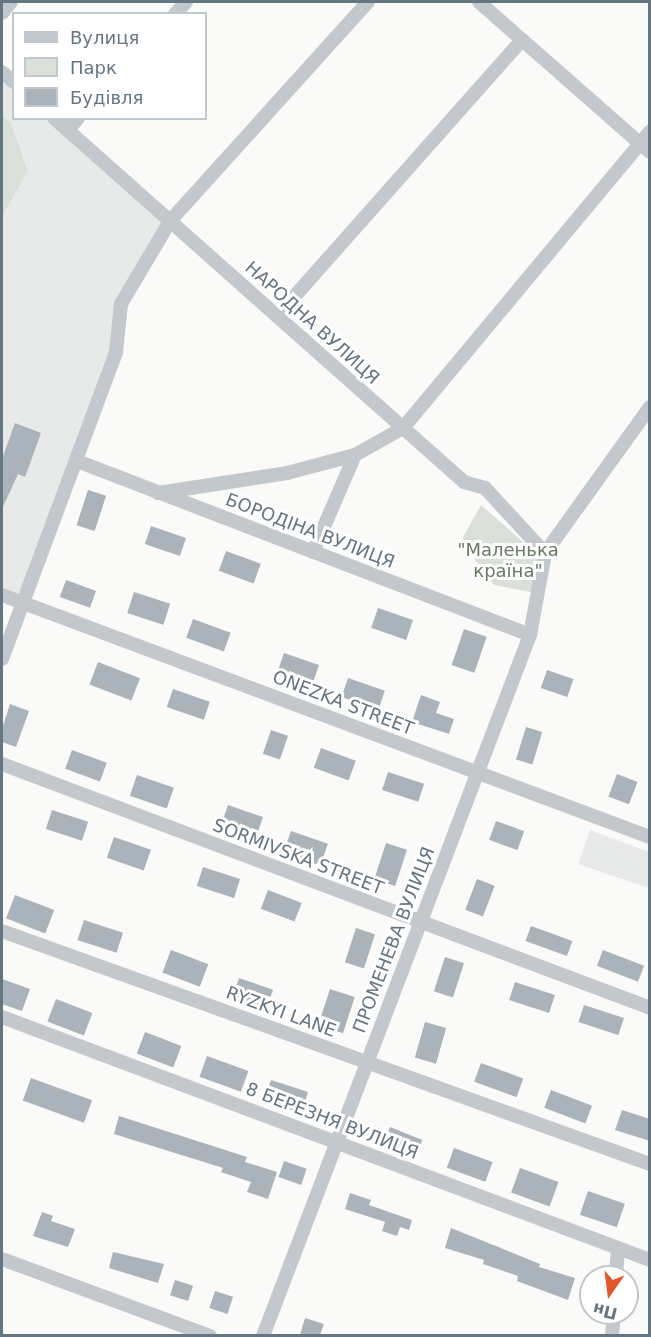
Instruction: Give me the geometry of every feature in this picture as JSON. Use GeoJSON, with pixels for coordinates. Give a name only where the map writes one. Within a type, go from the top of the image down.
{"type":"FeatureCollection","features":[{"type":"Feature","properties":{"kind":"street"},"geometry":{"type":"LineString","coordinates":[[2,13],[11,2]]}},
{"type":"Feature","properties":{"kind":"street"},"geometry":{"type":"LineString","coordinates":[[2,659],[116,352],[121,304],[170,221],[368,2]]}},
{"type":"Feature","properties":{"kind":"street"},"geometry":{"type":"LineString","coordinates":[[479,2],[645,148]]}},
{"type":"Feature","properties":{"kind":"street"},"geometry":{"type":"LineString","coordinates":[[277,316],[522,40]]}},
{"type":"Feature","properties":{"kind":"street","name":"НАРОДНА ВУЛИЦЯ"},"geometry":{"type":"LineString","coordinates":[[56,120],[464,482],[485,488],[545,553]]}},
{"type":"Feature","properties":{"kind":"street"},"geometry":{"type":"LineString","coordinates":[[68,130],[76,120]]}},
{"type":"Feature","properties":{"kind":"street"},"geometry":{"type":"LineString","coordinates":[[158,493],[287,473],[355,455],[403,428],[645,148],[650,132]]}},
{"type":"Feature","properties":{"kind":"street"},"geometry":{"type":"LineString","coordinates":[[545,553],[650,407]]}},
{"type":"Feature","properties":{"kind":"street"},"geometry":{"type":"LineString","coordinates":[[313,552],[355,455]]}},
{"type":"Feature","properties":{"kind":"street","name":"БОРОДІНА ВУЛИЦЯ"},"geometry":{"type":"LineString","coordinates":[[77,461],[530,634]]}},
{"type":"Feature","properties":{"kind":"street","name":"ПРОМЕНЕВА ВУЛИЦЯ"},"geometry":{"type":"LineString","coordinates":[[263,1335],[530,634],[545,553]]}},
{"type":"Feature","properties":{"kind":"street","name":"ONEZKA STREET"},"geometry":{"type":"LineString","coordinates":[[2,595],[650,837]]}},
{"type":"Feature","properties":{"kind":"street","name":"SORMIVSKA STREET"},"geometry":{"type":"LineString","coordinates":[[2,764],[650,1008]]}},
{"type":"Feature","properties":{"kind":"street","name":"RYZKYI LANE"},"geometry":{"type":"LineString","coordinates":[[2,931],[650,1164]]}},
{"type":"Feature","properties":{"kind":"street","name":"8 БЕРЕЗНЯ ВУЛИЦЯ"},"geometry":{"type":"LineString","coordinates":[[2,1017],[618,1249],[648,1256]]}},
{"type":"Feature","properties":{"kind":"street"},"geometry":{"type":"LineString","coordinates":[[617,1265],[618,1249]]}},
{"type":"Feature","properties":{"kind":"street"},"geometry":{"type":"LineString","coordinates":[[2,1259],[210,1335]]}},
{"type":"Feature","properties":{"kind":"shaded area"},"geometry":{"type":"Polygon","coordinates":[[[2,72],[12,81],[12,120],[55,120],[170,221],[121,304],[116,352],[23,603],[2,595],[2,217],[28,171],[11,123],[2,115],[2,72]]]}},
{"type":"Feature","properties":{"kind":"shaded area"},"geometry":{"type":"Polygon","coordinates":[[[590,830],[649,852],[649,888],[578,864],[590,830]]]}},
{"type":"Feature","properties":{"kind":"green space"},"geometry":{"type":"Polygon","coordinates":[[[2,115],[11,123],[28,171],[2,217],[2,115]]]}},
{"type":"Feature","properties":{"kind":"green space","name":"\"Маленька країна\""},"geometry":{"type":"Polygon","coordinates":[[[481,505],[540,557],[536,593],[494,585],[461,541],[481,505]]]}},
{"type":"Feature","properties":{"kind":"building"},"geometry":{"type":"Polygon","coordinates":[[[15,423],[41,433],[25,477],[18,474],[2,509],[2,459],[15,423]]]}},
{"type":"Feature","properties":{"kind":"building"},"geometry":{"type":"Polygon","coordinates":[[[88,490],[106,496],[95,531],[77,525],[88,490]]]}},
{"type":"Feature","properties":{"kind":"building"},"geometry":{"type":"Polygon","coordinates":[[[151,526],[186,538],[180,556],[145,544],[151,526]]]}},
{"type":"Feature","properties":{"kind":"building"},"geometry":{"type":"Polygon","coordinates":[[[226,551],[261,564],[254,583],[219,571],[226,551]]]}},
{"type":"Feature","properties":{"kind":"building"},"geometry":{"type":"Polygon","coordinates":[[[66,580],[96,591],[90,608],[60,597],[66,580]]]}},
{"type":"Feature","properties":{"kind":"building"},"geometry":{"type":"Polygon","coordinates":[[[134,592],[170,604],[163,625],[127,613],[134,592]]]}},
{"type":"Feature","properties":{"kind":"building"},"geometry":{"type":"Polygon","coordinates":[[[378,608],[413,620],[406,640],[371,628],[378,608]]]}},
{"type":"Feature","properties":{"kind":"building"},"geometry":{"type":"Polygon","coordinates":[[[193,619],[231,633],[224,651],[186,638],[193,619]]]}},
{"type":"Feature","properties":{"kind":"building"},"geometry":{"type":"Polygon","coordinates":[[[464,629],[487,637],[474,673],[452,665],[464,629]]]}},
{"type":"Feature","properties":{"kind":"building"},"geometry":{"type":"Polygon","coordinates":[[[284,653],[319,665],[311,687],[277,675],[284,653]]]}},
{"type":"Feature","properties":{"kind":"building"},"geometry":{"type":"Polygon","coordinates":[[[98,662],[140,678],[131,701],[89,684],[98,662]]]}},
{"type":"Feature","properties":{"kind":"building"},"geometry":{"type":"Polygon","coordinates":[[[547,670],[573,679],[567,697],[541,688],[547,670]]]}},
{"type":"Feature","properties":{"kind":"building"},"geometry":{"type":"Polygon","coordinates":[[[348,678],[385,691],[378,710],[341,697],[348,678]]]}},
{"type":"Feature","properties":{"kind":"building"},"geometry":{"type":"Polygon","coordinates":[[[173,689],[210,702],[204,720],[167,707],[173,689]]]}},
{"type":"Feature","properties":{"kind":"building"},"geometry":{"type":"Polygon","coordinates":[[[421,695],[440,702],[436,713],[454,719],[449,734],[412,722],[421,695]]]}},
{"type":"Feature","properties":{"kind":"building"},"geometry":{"type":"Polygon","coordinates":[[[10,704],[29,711],[16,747],[2,742],[2,729],[10,704]]]}},
{"type":"Feature","properties":{"kind":"building"},"geometry":{"type":"Polygon","coordinates":[[[526,727],[542,732],[532,764],[516,760],[526,727]]]}},
{"type":"Feature","properties":{"kind":"building"},"geometry":{"type":"Polygon","coordinates":[[[271,730],[288,736],[280,759],[263,754],[271,730]]]}},
{"type":"Feature","properties":{"kind":"building"},"geometry":{"type":"Polygon","coordinates":[[[321,748],[356,761],[349,780],[314,768],[321,748]]]}},
{"type":"Feature","properties":{"kind":"building"},"geometry":{"type":"Polygon","coordinates":[[[72,750],[107,763],[100,781],[65,769],[72,750]]]}},
{"type":"Feature","properties":{"kind":"building"},"geometry":{"type":"Polygon","coordinates":[[[388,772],[424,784],[418,802],[382,790],[388,772]]]}},
{"type":"Feature","properties":{"kind":"building"},"geometry":{"type":"Polygon","coordinates":[[[617,774],[638,782],[629,804],[608,796],[617,774]]]}},
{"type":"Feature","properties":{"kind":"building"},"geometry":{"type":"Polygon","coordinates":[[[137,775],[174,788],[167,808],[130,796],[137,775]]]}},
{"type":"Feature","properties":{"kind":"building"},"geometry":{"type":"Polygon","coordinates":[[[228,805],[263,817],[256,837],[221,825],[228,805]]]}},
{"type":"Feature","properties":{"kind":"building"},"geometry":{"type":"Polygon","coordinates":[[[52,810],[88,822],[82,841],[46,829],[52,810]]]}},
{"type":"Feature","properties":{"kind":"building"},"geometry":{"type":"Polygon","coordinates":[[[496,821],[524,831],[517,850],[489,840],[496,821]]]}},
{"type":"Feature","properties":{"kind":"building"},"geometry":{"type":"Polygon","coordinates":[[[291,831],[328,844],[320,865],[284,853],[291,831]]]}},
{"type":"Feature","properties":{"kind":"building"},"geometry":{"type":"Polygon","coordinates":[[[114,837],[151,850],[144,870],[107,858],[114,837]]]}},
{"type":"Feature","properties":{"kind":"building"},"geometry":{"type":"Polygon","coordinates":[[[386,843],[407,850],[395,886],[374,879],[386,843]]]}},
{"type":"Feature","properties":{"kind":"building"},"geometry":{"type":"Polygon","coordinates":[[[203,867],[240,879],[234,898],[197,886],[203,867]]]}},
{"type":"Feature","properties":{"kind":"building"},"geometry":{"type":"Polygon","coordinates":[[[477,879],[495,886],[483,917],[465,910],[477,879]]]}},
{"type":"Feature","properties":{"kind":"building"},"geometry":{"type":"Polygon","coordinates":[[[268,890],[302,903],[294,922],[261,909],[268,890]]]}},
{"type":"Feature","properties":{"kind":"building"},"geometry":{"type":"Polygon","coordinates":[[[15,895],[54,910],[45,933],[6,918],[15,895]]]}},
{"type":"Feature","properties":{"kind":"building"},"geometry":{"type":"Polygon","coordinates":[[[84,920],[123,933],[117,953],[78,940],[84,920]]]}},
{"type":"Feature","properties":{"kind":"building"},"geometry":{"type":"Polygon","coordinates":[[[531,926],[572,941],[567,956],[526,941],[531,926]]]}},
{"type":"Feature","properties":{"kind":"building"},"geometry":{"type":"Polygon","coordinates":[[[356,928],[375,934],[364,968],[345,962],[356,928]]]}},
{"type":"Feature","properties":{"kind":"building"},"geometry":{"type":"Polygon","coordinates":[[[171,950],[208,964],[200,987],[162,972],[171,950]]]}},
{"type":"Feature","properties":{"kind":"building"},"geometry":{"type":"Polygon","coordinates":[[[603,950],[644,966],[638,982],[597,966],[603,950]]]}},
{"type":"Feature","properties":{"kind":"building"},"geometry":{"type":"Polygon","coordinates":[[[445,957],[464,963],[453,997],[434,991],[445,957]]]}},
{"type":"Feature","properties":{"kind":"building"},"geometry":{"type":"Polygon","coordinates":[[[239,978],[273,990],[267,1008],[233,996],[239,978]]]}},
{"type":"Feature","properties":{"kind":"building"},"geometry":{"type":"Polygon","coordinates":[[[2,979],[30,989],[22,1011],[2,1004],[2,979]]]}},
{"type":"Feature","properties":{"kind":"building"},"geometry":{"type":"Polygon","coordinates":[[[515,982],[555,995],[549,1013],[509,1000],[515,982]]]}},
{"type":"Feature","properties":{"kind":"building"},"geometry":{"type":"Polygon","coordinates":[[[330,989],[355,997],[343,1033],[318,1025],[330,989]]]}},
{"type":"Feature","properties":{"kind":"building"},"geometry":{"type":"Polygon","coordinates":[[[56,999],[92,1013],[84,1035],[47,1021],[56,999]]]}},
{"type":"Feature","properties":{"kind":"building"},"geometry":{"type":"Polygon","coordinates":[[[584,1005],[624,1018],[618,1035],[578,1022],[584,1005]]]}},
{"type":"Feature","properties":{"kind":"building"},"geometry":{"type":"Polygon","coordinates":[[[425,1022],[446,1028],[436,1064],[415,1058],[425,1022]]]}},
{"type":"Feature","properties":{"kind":"building"},"geometry":{"type":"Polygon","coordinates":[[[145,1032],[181,1046],[173,1067],[137,1053],[145,1032]]]}},
{"type":"Feature","properties":{"kind":"building"},"geometry":{"type":"Polygon","coordinates":[[[207,1056],[248,1071],[241,1092],[199,1077],[207,1056]]]}},
{"type":"Feature","properties":{"kind":"building"},"geometry":{"type":"Polygon","coordinates":[[[481,1063],[523,1078],[516,1097],[474,1082],[481,1063]]]}},
{"type":"Feature","properties":{"kind":"building"},"geometry":{"type":"Polygon","coordinates":[[[31,1078],[92,1100],[84,1123],[23,1101],[31,1078]]]}},
{"type":"Feature","properties":{"kind":"building"},"geometry":{"type":"Polygon","coordinates":[[[271,1080],[308,1092],[301,1113],[264,1101],[271,1080]]]}},
{"type":"Feature","properties":{"kind":"building"},"geometry":{"type":"Polygon","coordinates":[[[551,1090],[592,1106],[585,1124],[544,1108],[551,1090]]]}},
{"type":"Feature","properties":{"kind":"building"},"geometry":{"type":"Polygon","coordinates":[[[622,1110],[650,1119],[650,1141],[615,1130],[622,1110]]]}},
{"type":"Feature","properties":{"kind":"building"},"geometry":{"type":"Polygon","coordinates":[[[119,1116],[247,1157],[245,1162],[277,1172],[268,1199],[247,1192],[251,1182],[221,1172],[223,1168],[114,1134],[119,1116]]]}},
{"type":"Feature","properties":{"kind":"building"},"geometry":{"type":"Polygon","coordinates":[[[390,1127],[422,1140],[415,1159],[383,1146],[390,1127]]]}},
{"type":"Feature","properties":{"kind":"building"},"geometry":{"type":"Polygon","coordinates":[[[454,1148],[493,1162],[485,1182],[447,1168],[454,1148]]]}},
{"type":"Feature","properties":{"kind":"building"},"geometry":{"type":"Polygon","coordinates":[[[284,1161],[307,1169],[301,1185],[278,1177],[284,1161]]]}},
{"type":"Feature","properties":{"kind":"building"},"geometry":{"type":"Polygon","coordinates":[[[520,1168],[559,1182],[550,1206],[511,1192],[520,1168]]]}},
{"type":"Feature","properties":{"kind":"building"},"geometry":{"type":"Polygon","coordinates":[[[588,1191],[625,1204],[617,1227],[580,1215],[588,1191]]]}},
{"type":"Feature","properties":{"kind":"building"},"geometry":{"type":"Polygon","coordinates":[[[350,1193],[371,1200],[369,1205],[412,1220],[409,1230],[400,1227],[397,1236],[382,1231],[385,1222],[345,1209],[350,1193]]]}},
{"type":"Feature","properties":{"kind":"building"},"geometry":{"type":"Polygon","coordinates":[[[42,1212],[53,1216],[51,1221],[75,1229],[68,1247],[33,1236],[42,1212]]]}},
{"type":"Feature","properties":{"kind":"building"},"geometry":{"type":"Polygon","coordinates":[[[451,1228],[540,1264],[539,1267],[575,1278],[568,1300],[517,1281],[518,1276],[483,1264],[484,1260],[445,1248],[451,1228]]]}},
{"type":"Feature","properties":{"kind":"building"},"geometry":{"type":"Polygon","coordinates":[[[113,1252],[164,1264],[158,1283],[109,1268],[113,1252]]]}},
{"type":"Feature","properties":{"kind":"building"},"geometry":{"type":"Polygon","coordinates":[[[175,1280],[193,1286],[188,1301],[170,1295],[175,1280]]]}},
{"type":"Feature","properties":{"kind":"building"},"geometry":{"type":"Polygon","coordinates":[[[215,1291],[233,1297],[228,1314],[209,1308],[215,1291]]]}},
{"type":"Feature","properties":{"kind":"building"},"geometry":{"type":"Polygon","coordinates":[[[305,1318],[324,1324],[320,1335],[300,1335],[305,1318]]]}}]}
